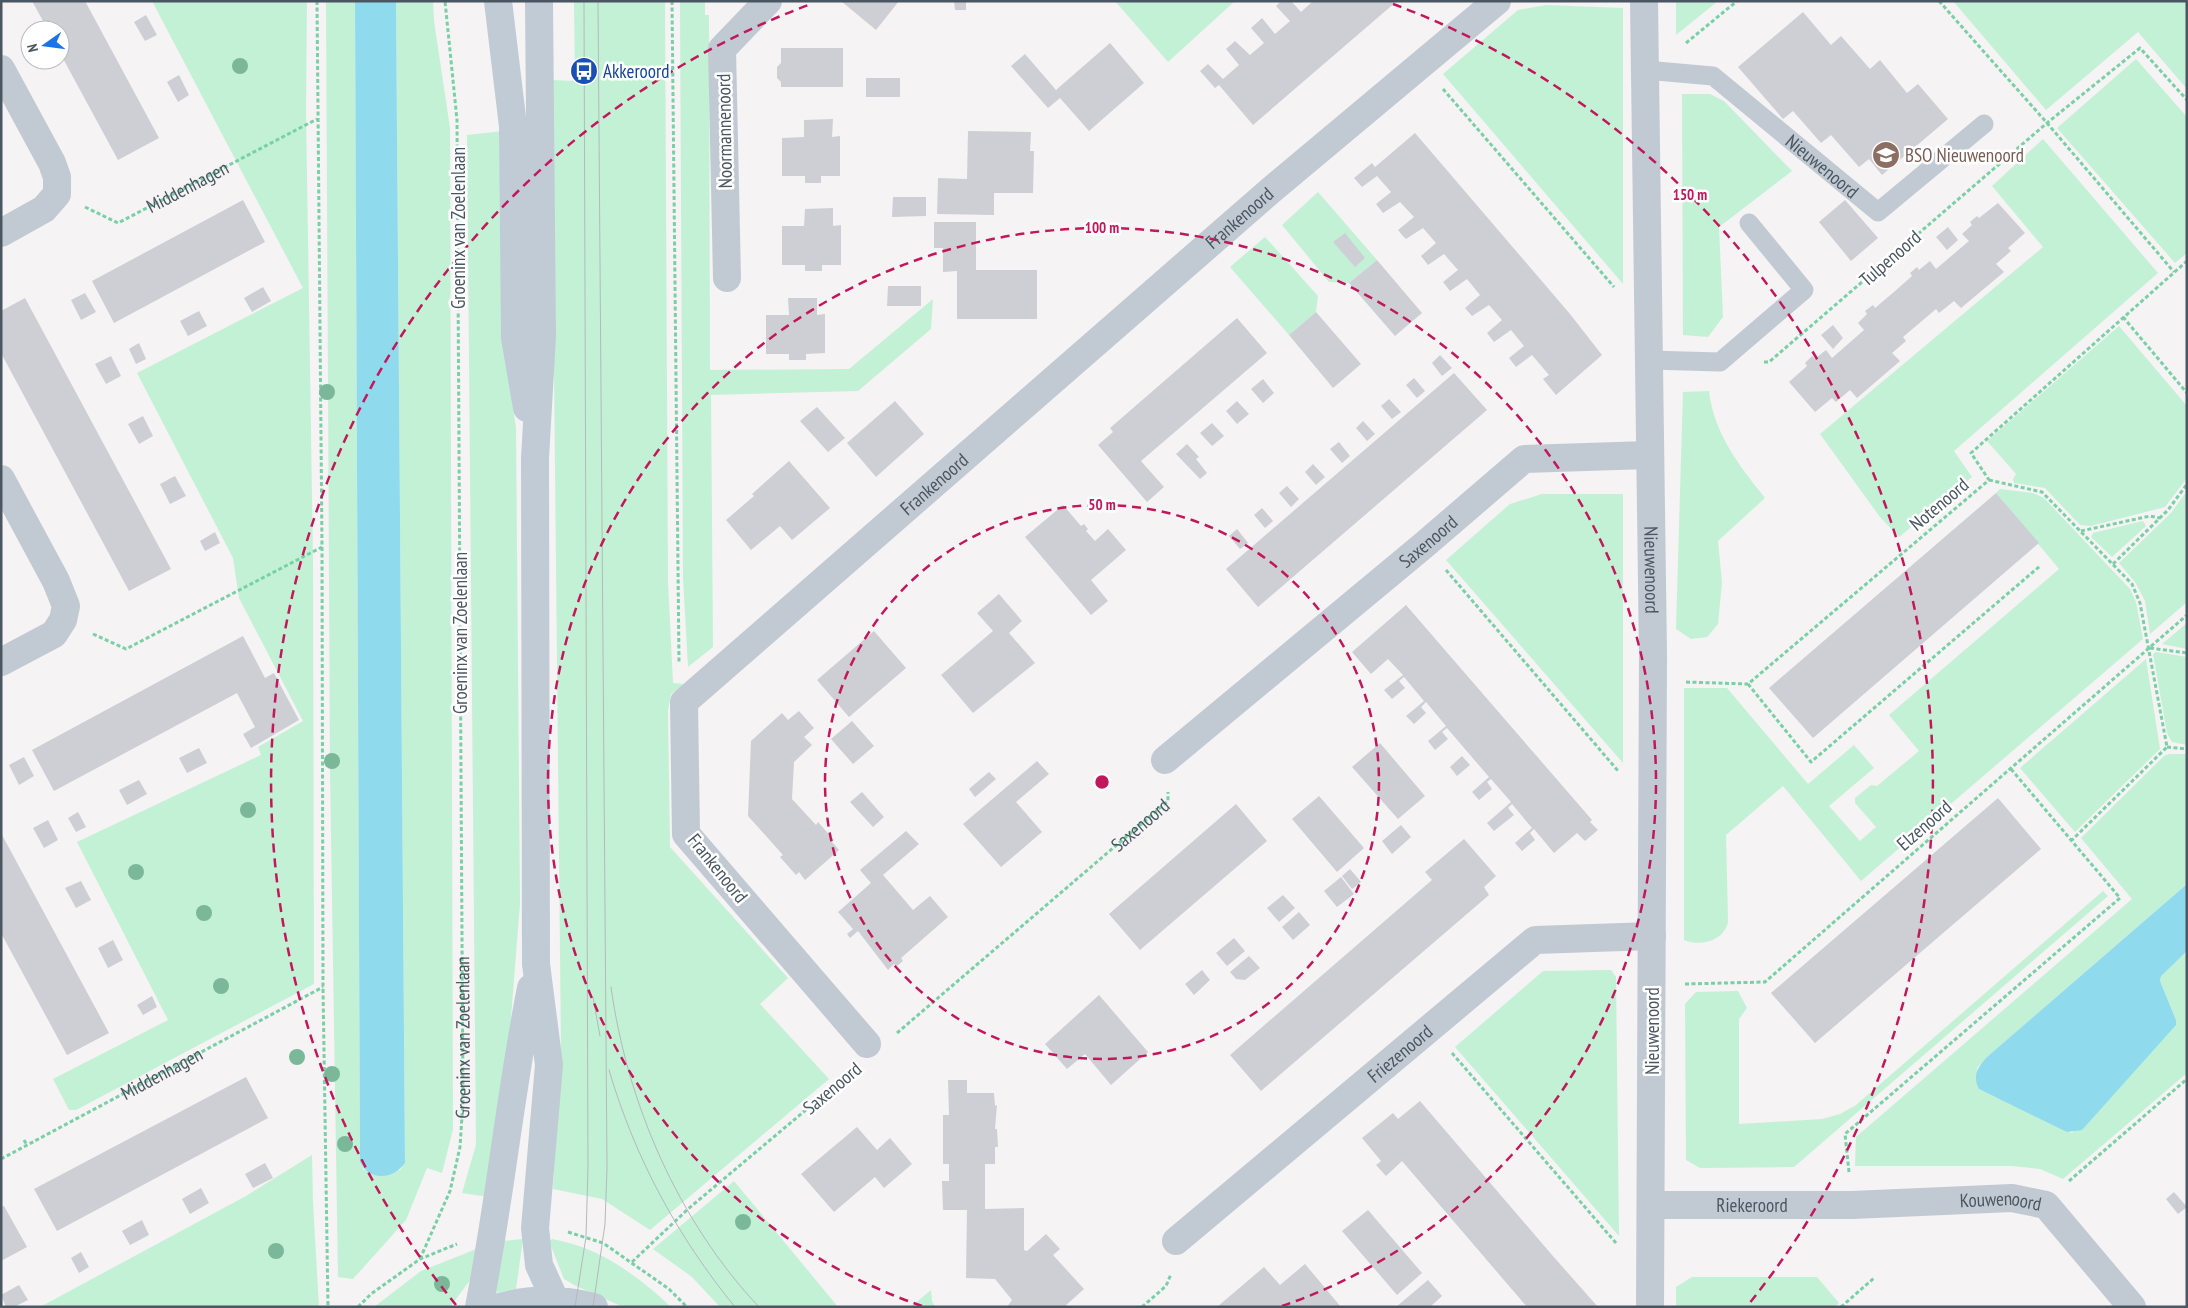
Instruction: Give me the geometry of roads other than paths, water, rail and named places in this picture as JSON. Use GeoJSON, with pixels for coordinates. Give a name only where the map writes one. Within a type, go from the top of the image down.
{"type":"FeatureCollection","features":[{"type":"Feature","properties":{"kind":"main road"},"geometry":{"type":"LineString","coordinates":[[498,1],[513,126],[516,338],[535,458]]}},
{"type":"Feature","properties":{"kind":"main road"},"geometry":{"type":"LineString","coordinates":[[539,1],[542,336],[535,458],[536,964],[548,1065],[535,1228],[539,1265],[554,1300]]}},
{"type":"Feature","properties":{"kind":"main road"},"geometry":{"type":"LineString","coordinates":[[479,1307],[494,1232],[517,1060],[536,964]]}},
{"type":"Feature","properties":{"kind":"main road"},"geometry":{"type":"LineString","coordinates":[[500,1307],[516,1302],[554,1300],[594,1307]]}},
{"type":"Feature","properties":{"kind":"street","name":"Noormannenoord"},"geometry":{"type":"LineString","coordinates":[[727,278],[722,49],[768,1]]}},
{"type":"Feature","properties":{"kind":"street","name":"Frankenoord"},"geometry":{"type":"LineString","coordinates":[[879,1041],[686,834],[684,702],[1270,191],[1497,1]]}},
{"type":"Feature","properties":{"kind":"street","name":"Nieuwenoord"},"geometry":{"type":"LineString","coordinates":[[1644,1],[1649,360],[1648,456],[1653,681],[1652,1205],[1650,1307]]}},
{"type":"Feature","properties":{"kind":"street"},"geometry":{"type":"LineString","coordinates":[[1,68],[52,162],[58,194],[44,209],[1,233]]}},
{"type":"Feature","properties":{"kind":"street","name":"Saxenoord"},"geometry":{"type":"LineString","coordinates":[[1165,760],[1424,545],[1524,459],[1648,456]]}},
{"type":"Feature","properties":{"kind":"street"},"geometry":{"type":"LineString","coordinates":[[1,479],[62,594],[66,606],[63,620],[54,634],[1,662]]}},
{"type":"Feature","properties":{"kind":"street","name":"Friezenoord"},"geometry":{"type":"LineString","coordinates":[[1176,1241],[1535,940],[1652,936]]}},
{"type":"Feature","properties":{"kind":"street","name":"Kouwenoord"},"geometry":{"type":"LineString","coordinates":[[1852,1205],[2012,1198],[2046,1205],[2132,1307]]}},
{"type":"Feature","properties":{"kind":"street","name":"Riekeroord"},"geometry":{"type":"LineString","coordinates":[[1652,1205],[1852,1205]]}},
{"type":"Feature","properties":{"kind":"lane","name":"Nieuwenoord"},"geometry":{"type":"LineString","coordinates":[[1644,63],[1713,76],[1878,212],[1984,124]]}},
{"type":"Feature","properties":{"kind":"lane"},"geometry":{"type":"LineString","coordinates":[[1649,360],[1720,362],[1804,290],[1749,223]]}},
{"type":"Feature","properties":{"kind":"water"},"geometry":{"type":"Polygon","coordinates":[[[355,1],[396,1],[405,1163],[394,1173],[381,1176],[369,1173],[360,1162],[355,1]]]}},
{"type":"Feature","properties":{"kind":"water"},"geometry":{"type":"Polygon","coordinates":[[[2187,884],[2187,951],[2161,976],[2160,981],[2176,1020],[2176,1025],[2082,1130],[2067,1132],[1979,1089],[1976,1075],[1987,1057],[2187,884]]]}},
{"type":"Feature","properties":{"kind":"tram line"},"geometry":{"type":"LineString","coordinates":[[575,1307],[586,1237],[588,1168],[584,1]]}},
{"type":"Feature","properties":{"kind":"tram line"},"geometry":{"type":"LineString","coordinates":[[593,1307],[605,1224],[607,1168],[598,1]]}},
{"type":"Feature","properties":{"kind":"tram line"},"geometry":{"type":"LineString","coordinates":[[611,987],[629,1074],[661,1158],[681,1199],[704,1237],[730,1273],[759,1307]]}},
{"type":"Feature","properties":{"kind":"tram line"},"geometry":{"type":"LineString","coordinates":[[593,997],[600,1036]]}},
{"type":"Feature","properties":{"kind":"tram line"},"geometry":{"type":"LineString","coordinates":[[609,1070],[632,1134],[660,1195],[694,1252],[735,1307]]}},
{"type":"Feature","properties":{"kind":"place","name":"Akkeroord"},"geometry":{"type":"Point","coordinates":[584,71]}},
{"type":"Feature","properties":{"kind":"place","name":"BSO Nieuwenoord"},"geometry":{"type":"Point","coordinates":[1886,155]}}]}
